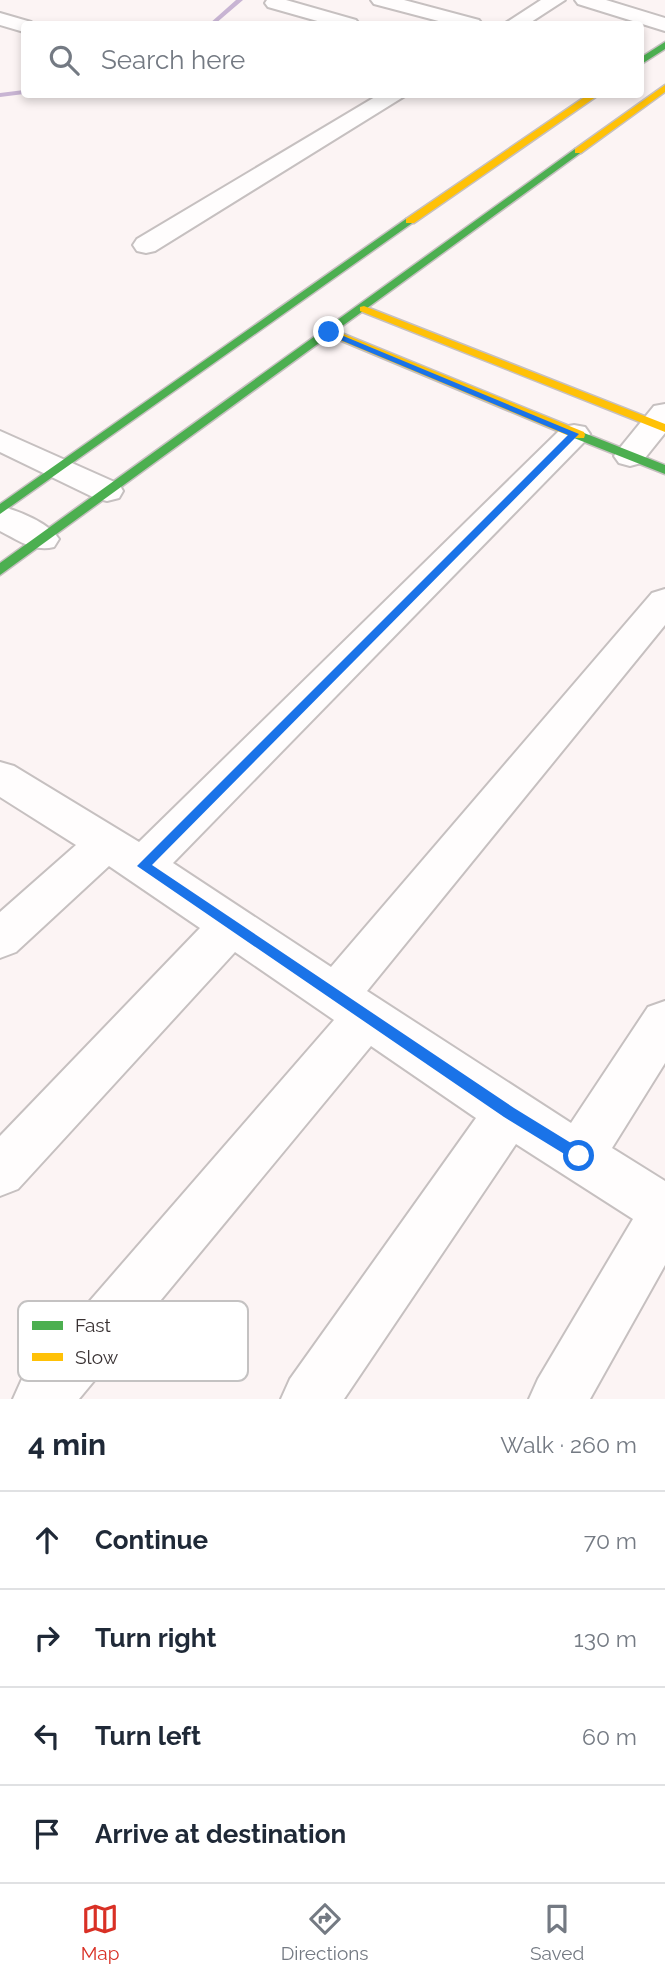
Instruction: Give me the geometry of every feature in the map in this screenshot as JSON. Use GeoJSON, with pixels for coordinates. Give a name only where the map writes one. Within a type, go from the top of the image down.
{"type":"FeatureCollection","features":[{"type":"Feature","properties":{"kind":"street"},"geometry":{"type":"LineString","coordinates":[[381,0],[461,21]]}},
{"type":"Feature","properties":{"kind":"street"},"geometry":{"type":"LineString","coordinates":[[519,21],[555,0]]}},
{"type":"Feature","properties":{"kind":"street"},"geometry":{"type":"LineString","coordinates":[[586,0],[665,25]]}},
{"type":"Feature","properties":{"kind":"street"},"geometry":{"type":"LineString","coordinates":[[275,3],[338,21]]}},
{"type":"Feature","properties":{"kind":"street"},"geometry":{"type":"LineString","coordinates":[[0,19],[21,25]]}},
{"type":"Feature","properties":{"kind":"street"},"geometry":{"type":"LineString","coordinates":[[644,59],[665,45]]}},
{"type":"Feature","properties":{"kind":"street"},"geometry":{"type":"LineString","coordinates":[[0,570],[364,309],[665,88]]}},
{"type":"Feature","properties":{"kind":"street"},"geometry":{"type":"LineString","coordinates":[[146,245],[390,98]]}},
{"type":"Feature","properties":{"kind":"street"},"geometry":{"type":"LineString","coordinates":[[0,510],[173,390],[330,275],[590,98]]}},
{"type":"Feature","properties":{"kind":"street"},"geometry":{"type":"LineString","coordinates":[[364,309],[661,421],[629,456]]}},
{"type":"Feature","properties":{"kind":"street"},"geometry":{"type":"LineString","coordinates":[[329,332],[665,470]]}},
{"type":"Feature","properties":{"kind":"street"},"geometry":{"type":"LineString","coordinates":[[0,939],[125,855],[574,434]]}},
{"type":"Feature","properties":{"kind":"street"},"geometry":{"type":"LineString","coordinates":[[0,440],[107,491]]}},
{"type":"Feature","properties":{"kind":"street"},"geometry":{"type":"LineString","coordinates":[[0,517],[43,539]]}},
{"type":"Feature","properties":{"kind":"street"},"geometry":{"type":"LineString","coordinates":[[119,1301],[352,1006],[665,601]]}},
{"type":"Feature","properties":{"kind":"street"},"geometry":{"type":"LineString","coordinates":[[2,781],[125,855],[509,1112],[665,1212],[558,1399]]}},
{"type":"Feature","properties":{"kind":"street"},"geometry":{"type":"LineString","coordinates":[[0,1172],[231,925]]}},
{"type":"Feature","properties":{"kind":"street"},"geometry":{"type":"LineString","coordinates":[[579,1156],[665,1022]]}},
{"type":"Feature","properties":{"kind":"street"},"geometry":{"type":"LineString","coordinates":[[310,1399],[509,1112]]}},
{"type":"Feature","properties":{"kind":"street"},"geometry":{"type":"LineString","coordinates":[[42,1399],[56,1381]]}},
{"type":"Feature","properties":{"kind":"waterway"},"geometry":{"type":"LineString","coordinates":[[216,21],[240,0]]}},
{"type":"Feature","properties":{"kind":"waterway"},"geometry":{"type":"LineString","coordinates":[[0,95],[21,92]]}},
{"type":"Feature","properties":{"kind":"traffic: fast"},"geometry":{"type":"LineString","coordinates":[[644,59],[665,45]]}},
{"type":"Feature","properties":{"kind":"traffic: fast"},"geometry":{"type":"LineString","coordinates":[[0,570],[578,151]]}},
{"type":"Feature","properties":{"kind":"traffic: fast"},"geometry":{"type":"LineString","coordinates":[[0,510],[410,221]]}},
{"type":"Feature","properties":{"kind":"traffic: fast"},"geometry":{"type":"LineString","coordinates":[[579,435],[665,470]]}},
{"type":"Feature","properties":{"kind":"traffic: slow"},"geometry":{"type":"LineString","coordinates":[[578,151],[665,88]]}},
{"type":"Feature","properties":{"kind":"traffic: slow"},"geometry":{"type":"LineString","coordinates":[[410,221],[590,98]]}},
{"type":"Feature","properties":{"kind":"traffic: slow"},"geometry":{"type":"LineString","coordinates":[[364,309],[665,428]]}},
{"type":"Feature","properties":{"kind":"traffic: slow"},"geometry":{"type":"LineString","coordinates":[[329,332],[579,435]]}},
{"type":"Feature","properties":{"kind":"route"},"geometry":{"type":"LineString","coordinates":[[329,332],[574,434],[143,866],[509,1112],[579,1156]]}}]}
